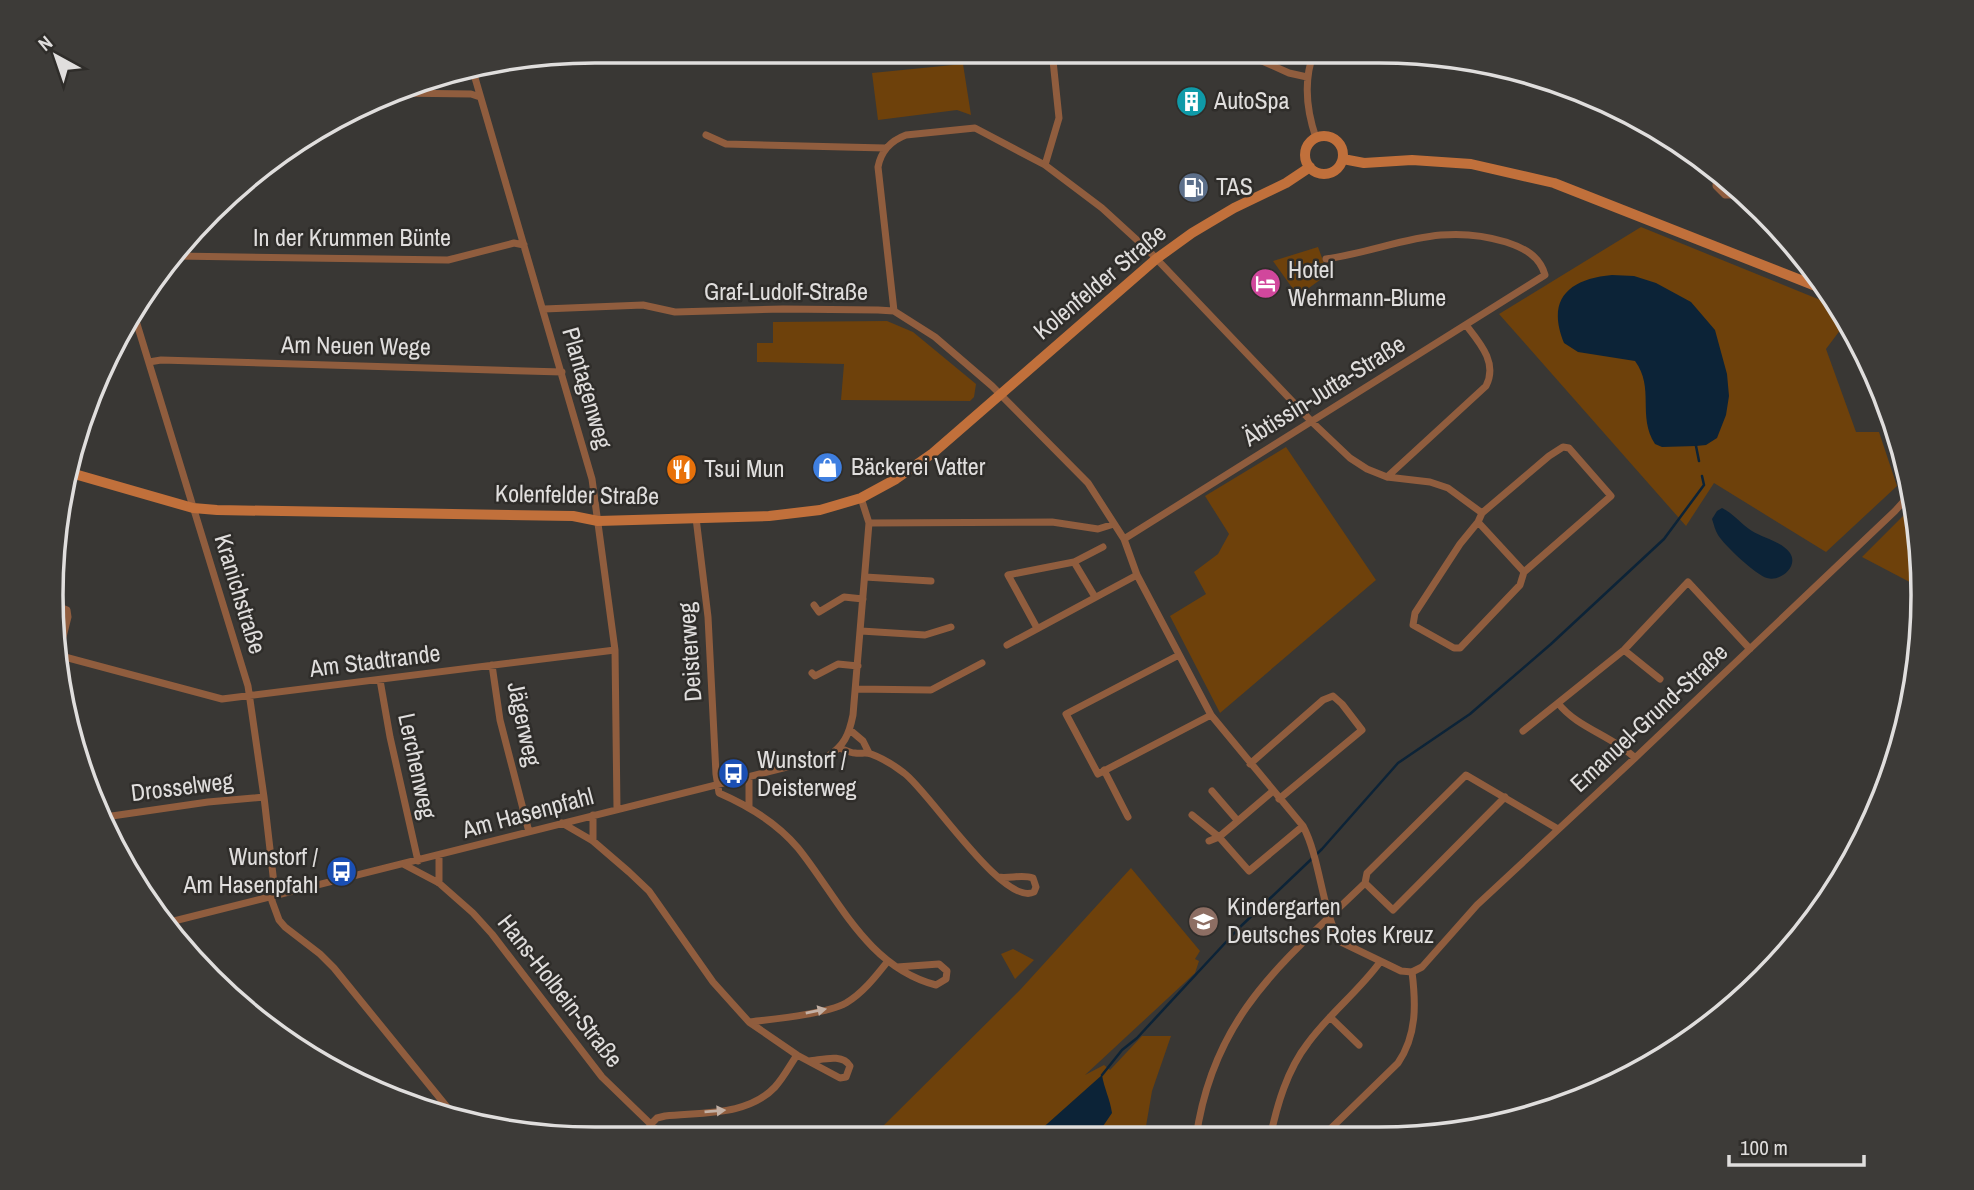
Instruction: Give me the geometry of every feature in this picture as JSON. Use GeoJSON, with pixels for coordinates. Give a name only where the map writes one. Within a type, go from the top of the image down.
{"type":"FeatureCollection","features":[{"type":"Feature","properties":{"kind":"main road"},"geometry":{"type":"LineString","coordinates":[[1316,138],[1334,138],[1342,147],[1343,159],[1337,169],[1326,174],[1320,173],[1310,167],[1306,151],[1316,138]]}},
{"type":"Feature","properties":{"kind":"main road"},"geometry":{"type":"LineString","coordinates":[[1343,159],[1364,163],[1412,160],[1471,164],[1554,183],[1810,284]]}},
{"type":"Feature","properties":{"kind":"main road","name":"Kolenfelder Straße"},"geometry":{"type":"LineString","coordinates":[[77,475],[193,508],[573,516],[598,521],[748,517],[803,513],[839,506],[862,498],[933,453],[1156,259],[1192,233],[1234,208],[1286,183],[1310,167]]}},
{"type":"Feature","properties":{"kind":"street"},"geometry":{"type":"LineString","coordinates":[[1045,165],[1059,118],[1053,63]]}},
{"type":"Feature","properties":{"kind":"street"},"geometry":{"type":"LineString","coordinates":[[1267,63],[1289,73],[1307,77]]}},
{"type":"Feature","properties":{"kind":"street"},"geometry":{"type":"LineString","coordinates":[[1311,63],[1306,95],[1316,138]]}},
{"type":"Feature","properties":{"kind":"street","name":"Plantagenweg"},"geometry":{"type":"LineString","coordinates":[[475,77],[592,479],[615,650],[617,809]]}},
{"type":"Feature","properties":{"kind":"street"},"geometry":{"type":"LineString","coordinates":[[418,93],[471,94],[480,97]]}},
{"type":"Feature","properties":{"kind":"street"},"geometry":{"type":"LineString","coordinates":[[894,311],[878,167],[886,148],[905,135],[975,128],[1045,165],[1102,208],[1156,259],[1350,458],[1387,477],[1430,482],[1448,488],[1482,513]]}},
{"type":"Feature","properties":{"kind":"street"},"geometry":{"type":"LineString","coordinates":[[706,135],[726,144],[886,148]]}},
{"type":"Feature","properties":{"kind":"street"},"geometry":{"type":"LineString","coordinates":[[1716,184],[1725,195],[1730,195]]}},
{"type":"Feature","properties":{"kind":"street","name":"Äbtissin-Jutta-Straße"},"geometry":{"type":"LineString","coordinates":[[1124,539],[1545,275],[1542,263],[1524,250],[1493,238],[1471,234],[1422,236],[1370,251],[1326,259]]}},
{"type":"Feature","properties":{"kind":"street","name":"In der Krummen Bünte"},"geometry":{"type":"LineString","coordinates":[[185,256],[448,260],[514,243],[524,245]]}},
{"type":"Feature","properties":{"kind":"street","name":"Graf-Ludolf-Straße"},"geometry":{"type":"LineString","coordinates":[[544,309],[643,305],[675,312],[783,309],[894,311],[935,337],[1000,395],[1083,477],[1124,539],[1137,575],[1211,715],[1303,826],[1314,849],[1330,915],[1341,942],[1401,971],[1412,972]]}},
{"type":"Feature","properties":{"kind":"street","name":"Kranichstraße"},"geometry":{"type":"LineString","coordinates":[[137,324],[250,696],[264,797],[273,896]]}},
{"type":"Feature","properties":{"kind":"street"},"geometry":{"type":"LineString","coordinates":[[1387,477],[1486,386],[1490,378],[1489,360],[1482,344],[1466,325]]}},
{"type":"Feature","properties":{"kind":"street","name":"Am Neuen Wege"},"geometry":{"type":"LineString","coordinates":[[149,362],[161,360],[562,372]]}},
{"type":"Feature","properties":{"kind":"street"},"geometry":{"type":"LineString","coordinates":[[1563,447],[1569,448],[1611,496],[1524,572],[1520,585],[1460,648],[1454,649],[1413,625],[1415,613],[1482,513],[1563,447]]}},
{"type":"Feature","properties":{"kind":"street"},"geometry":{"type":"LineString","coordinates":[[862,498],[869,523],[856,689],[850,730],[840,748],[854,754],[869,753],[902,771],[913,780],[970,849],[998,877],[1029,895],[1036,887],[1033,878],[1029,876],[998,877]]}},
{"type":"Feature","properties":{"kind":"street","name":"Emanuel-Grund-Straße"},"geometry":{"type":"LineString","coordinates":[[1412,972],[1422,967],[1477,905],[1903,503]]}},
{"type":"Feature","properties":{"kind":"street","name":"Deisterweg"},"geometry":{"type":"LineString","coordinates":[[696,517],[708,617],[717,785]]}},
{"type":"Feature","properties":{"kind":"street"},"geometry":{"type":"LineString","coordinates":[[869,523],[1052,522],[1098,528],[1114,524]]}},
{"type":"Feature","properties":{"kind":"street"},"geometry":{"type":"LineString","coordinates":[[1478,522],[1524,572]]}},
{"type":"Feature","properties":{"kind":"street"},"geometry":{"type":"LineString","coordinates":[[1037,628],[1008,575],[1074,562],[1103,547]]}},
{"type":"Feature","properties":{"kind":"street"},"geometry":{"type":"LineString","coordinates":[[1074,562],[1095,597]]}},
{"type":"Feature","properties":{"kind":"street"},"geometry":{"type":"LineString","coordinates":[[1007,645],[1137,575]]}},
{"type":"Feature","properties":{"kind":"street"},"geometry":{"type":"LineString","coordinates":[[865,577],[931,581]]}},
{"type":"Feature","properties":{"kind":"street"},"geometry":{"type":"LineString","coordinates":[[1523,731],[1624,650],[1688,582],[1750,649]]}},
{"type":"Feature","properties":{"kind":"street"},"geometry":{"type":"LineString","coordinates":[[814,605],[819,612],[844,597],[863,599]]}},
{"type":"Feature","properties":{"kind":"street"},"geometry":{"type":"LineString","coordinates":[[63,609],[67,610],[68,617],[64,632]]}},
{"type":"Feature","properties":{"kind":"street"},"geometry":{"type":"LineString","coordinates":[[861,631],[925,635],[951,627]]}},
{"type":"Feature","properties":{"kind":"street","name":"Am Stadtrande"},"geometry":{"type":"LineString","coordinates":[[67,658],[222,699],[615,650]]}},
{"type":"Feature","properties":{"kind":"street"},"geometry":{"type":"LineString","coordinates":[[1624,650],[1660,679]]}},
{"type":"Feature","properties":{"kind":"street"},"geometry":{"type":"LineString","coordinates":[[1179,655],[1066,714],[1098,774],[1211,715]]}},
{"type":"Feature","properties":{"kind":"street"},"geometry":{"type":"LineString","coordinates":[[856,689],[931,690],[982,663]]}},
{"type":"Feature","properties":{"kind":"street"},"geometry":{"type":"LineString","coordinates":[[811,673],[815,677],[838,664],[858,666]]}},
{"type":"Feature","properties":{"kind":"street","name":"Jägerweg"},"geometry":{"type":"LineString","coordinates":[[492,665],[500,720],[529,832]]}},
{"type":"Feature","properties":{"kind":"street","name":"Lerchenweg"},"geometry":{"type":"LineString","coordinates":[[380,680],[418,861]]}},
{"type":"Feature","properties":{"kind":"street"},"geometry":{"type":"LineString","coordinates":[[1250,764],[1323,700],[1334,696],[1342,704],[1362,730],[1279,799]]}},
{"type":"Feature","properties":{"kind":"street"},"geometry":{"type":"LineString","coordinates":[[1558,703],[1565,713],[1624,747],[1635,758]]}},
{"type":"Feature","properties":{"kind":"street"},"geometry":{"type":"LineString","coordinates":[[850,730],[863,741],[869,753]]}},
{"type":"Feature","properties":{"kind":"street","name":"Am Hasenpfahl"},"geometry":{"type":"LineString","coordinates":[[175,921],[817,760],[840,748]]}},
{"type":"Feature","properties":{"kind":"street"},"geometry":{"type":"LineString","coordinates":[[1104,770],[1128,817]]}},
{"type":"Feature","properties":{"kind":"street"},"geometry":{"type":"LineString","coordinates":[[1198,1127],[1204,1096],[1227,1037],[1269,976],[1364,883],[1367,873],[1466,775],[1558,829]]}},
{"type":"Feature","properties":{"kind":"street"},"geometry":{"type":"LineString","coordinates":[[749,806],[750,776]]}},
{"type":"Feature","properties":{"kind":"street"},"geometry":{"type":"LineString","coordinates":[[717,785],[719,793],[749,806],[796,846],[855,929],[888,961],[897,967],[909,975],[936,985],[946,979],[947,971],[939,964],[897,967]]}},
{"type":"Feature","properties":{"kind":"street"},"geometry":{"type":"LineString","coordinates":[[1212,791],[1237,820]]}},
{"type":"Feature","properties":{"kind":"street"},"geometry":{"type":"LineString","coordinates":[[1209,841],[1219,837],[1273,791]]}},
{"type":"Feature","properties":{"kind":"street","name":"Drosselweg"},"geometry":{"type":"LineString","coordinates":[[111,816],[264,797]]}},
{"type":"Feature","properties":{"kind":"street"},"geometry":{"type":"LineString","coordinates":[[1364,883],[1393,910],[1505,797]]}},
{"type":"Feature","properties":{"kind":"street"},"geometry":{"type":"LineString","coordinates":[[593,815],[593,841]]}},
{"type":"Feature","properties":{"kind":"street"},"geometry":{"type":"LineString","coordinates":[[1192,815],[1219,837],[1249,872],[1303,826]]}},
{"type":"Feature","properties":{"kind":"street"},"geometry":{"type":"LineString","coordinates":[[562,823],[593,841],[649,891],[713,982],[749,1022],[797,1055],[808,1061],[840,1078],[846,1077],[849,1072],[850,1066],[841,1058],[808,1061]]}},
{"type":"Feature","properties":{"kind":"street"},"geometry":{"type":"LineString","coordinates":[[439,856],[439,883]]}},
{"type":"Feature","properties":{"kind":"street","name":"Hans-Holbein-Straße"},"geometry":{"type":"LineString","coordinates":[[403,864],[439,883],[473,913],[602,1077],[652,1127]]}},
{"type":"Feature","properties":{"kind":"street"},"geometry":{"type":"LineString","coordinates":[[273,896],[272,901],[279,920],[334,968],[446,1106]]}},
{"type":"Feature","properties":{"kind":"street"},"geometry":{"type":"LineString","coordinates":[[749,1022],[793,1016],[847,1002],[871,982],[888,961]]}},
{"type":"Feature","properties":{"kind":"street"},"geometry":{"type":"LineString","coordinates":[[1273,1127],[1293,1066],[1307,1044],[1380,962]]}},
{"type":"Feature","properties":{"kind":"street"},"geometry":{"type":"LineString","coordinates":[[1332,1127],[1404,1055],[1416,1007],[1412,972]]}},
{"type":"Feature","properties":{"kind":"street"},"geometry":{"type":"LineString","coordinates":[[1330,1017],[1359,1045]]}},
{"type":"Feature","properties":{"kind":"street"},"geometry":{"type":"LineString","coordinates":[[650,1125],[657,1118],[665,1116],[737,1109],[760,1100],[775,1087],[797,1055]]}},
{"type":"Feature","properties":{"kind":"shaded area"},"geometry":{"type":"Polygon","coordinates":[[[963,64],[971,115],[957,110],[878,120],[872,73],[963,64]]]}},
{"type":"Feature","properties":{"kind":"shaded area"},"geometry":{"type":"Polygon","coordinates":[[[1641,227],[1822,301],[1840,330],[1826,349],[1856,432],[1879,432],[1897,486],[1826,552],[1714,483],[1686,526],[1499,314],[1641,227]]]}},
{"type":"Feature","properties":{"kind":"shaded area"},"geometry":{"type":"Polygon","coordinates":[[[1318,247],[1328,274],[1298,296],[1273,261],[1318,247]]]}},
{"type":"Feature","properties":{"kind":"shaded area"},"geometry":{"type":"Polygon","coordinates":[[[887,321],[913,332],[976,384],[974,397],[970,401],[841,400],[844,364],[757,362],[757,343],[773,343],[773,322],[887,321]]]}},
{"type":"Feature","properties":{"kind":"shaded area"},"geometry":{"type":"Polygon","coordinates":[[[1286,447],[1376,580],[1220,713],[1170,616],[1206,594],[1194,572],[1218,554],[1229,534],[1205,496],[1286,447]]]}},
{"type":"Feature","properties":{"kind":"shaded area"},"geometry":{"type":"Polygon","coordinates":[[[1904,515],[1911,583],[1862,557],[1904,515]]]}},
{"type":"Feature","properties":{"kind":"shaded area"},"geometry":{"type":"Polygon","coordinates":[[[1131,868],[1200,951],[1195,959],[1199,961],[1195,973],[1085,1075],[1104,1065],[1110,1070],[1142,1036],[1171,1036],[1152,1091],[1146,1127],[882,1127],[1020,990],[1131,868]]]}},
{"type":"Feature","properties":{"kind":"shaded area"},"geometry":{"type":"Polygon","coordinates":[[[1013,949],[1034,960],[1015,979],[1001,954],[1013,949]]]}},
{"type":"Feature","properties":{"kind":"water"},"geometry":{"type":"Polygon","coordinates":[[[1612,275],[1634,276],[1656,283],[1691,302],[1715,330],[1727,374],[1729,396],[1726,415],[1717,438],[1706,445],[1662,447],[1655,444],[1647,423],[1644,381],[1635,361],[1578,352],[1564,343],[1558,314],[1565,294],[1584,281],[1612,275]]]}},
{"type":"Feature","properties":{"kind":"water"},"geometry":{"type":"Polygon","coordinates":[[[1722,508],[1752,531],[1787,549],[1792,563],[1787,572],[1777,578],[1767,578],[1733,552],[1718,535],[1712,519],[1722,508]]]}},
{"type":"Feature","properties":{"kind":"water"},"geometry":{"type":"Polygon","coordinates":[[[1102,1075],[1112,1113],[1102,1127],[1044,1127],[1102,1075]]]}},
{"type":"Feature","properties":{"kind":"waterway"},"geometry":{"type":"LineString","coordinates":[[1696,446],[1699,461]]}},
{"type":"Feature","properties":{"kind":"waterway"},"geometry":{"type":"LineString","coordinates":[[1102,1075],[1122,1050],[1137,1038],[1239,928],[1322,849],[1398,763],[1470,714],[1551,644],[1664,539],[1704,485],[1702,476]]}},
{"type":"Feature","properties":{"kind":"place","name":"AutoSpa"},"geometry":{"type":"Point","coordinates":[1191,101]}},
{"type":"Feature","properties":{"kind":"place","name":"TAS"},"geometry":{"type":"Point","coordinates":[1193,187]}},
{"type":"Feature","properties":{"kind":"place","name":"Hotel Wehrmann-Blume"},"geometry":{"type":"Point","coordinates":[1265,284]}},
{"type":"Feature","properties":{"kind":"place","name":"Bäckerei Vatter"},"geometry":{"type":"Point","coordinates":[828,467]}},
{"type":"Feature","properties":{"kind":"place","name":"Tsui Mun"},"geometry":{"type":"Point","coordinates":[681,469]}},
{"type":"Feature","properties":{"kind":"place","name":"Wunstorf / Deisterweg"},"geometry":{"type":"Point","coordinates":[734,774]}},
{"type":"Feature","properties":{"kind":"place","name":"Wunstorf / Am Hasenpfahl"},"geometry":{"type":"Point","coordinates":[341,871]}},
{"type":"Feature","properties":{"kind":"place","name":"Kindergarten Deutsches Rotes Kreuz"},"geometry":{"type":"Point","coordinates":[1204,921]}}]}
